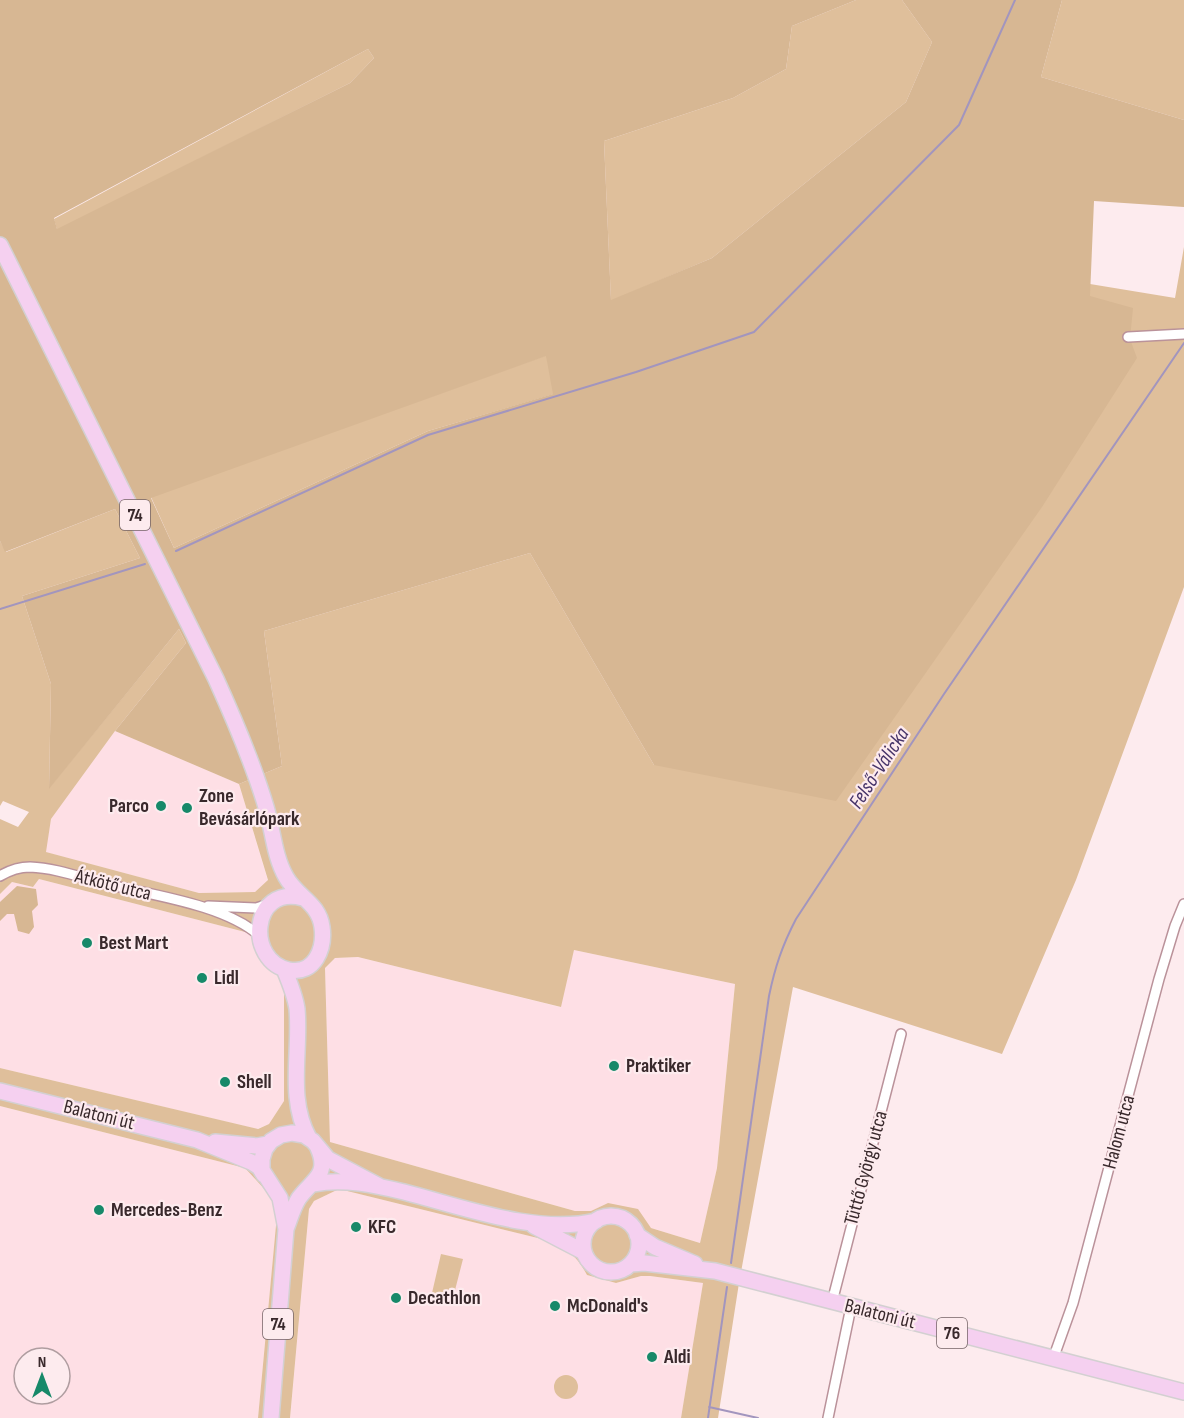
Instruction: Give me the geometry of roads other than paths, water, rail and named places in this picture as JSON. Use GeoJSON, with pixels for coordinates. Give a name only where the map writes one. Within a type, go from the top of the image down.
{"type":"FeatureCollection","features":[{"type":"Feature","properties":{"kind":"main road","name":"74"},"geometry":{"type":"LineString","coordinates":[[0,245],[221,689],[260,788],[273,832],[277,856],[285,876],[291,886],[319,913],[323,929],[322,948],[303,980],[297,1007],[296,1095],[281,1135]]}},
{"type":"Feature","properties":{"kind":"main road","name":"74"},"geometry":{"type":"LineString","coordinates":[[277,856],[272,902],[262,916],[261,937],[266,954],[273,963],[284,969],[297,1007]]}},
{"type":"Feature","properties":{"kind":"main road"},"geometry":{"type":"LineString","coordinates":[[272,902],[285,896],[303,898]]}},
{"type":"Feature","properties":{"kind":"main road"},"geometry":{"type":"LineString","coordinates":[[284,969],[298,970],[310,965]]}},
{"type":"Feature","properties":{"kind":"main road","name":"Balatoni út"},"geometry":{"type":"LineString","coordinates":[[0,1091],[197,1140],[251,1162],[259,1167],[269,1181]]}},
{"type":"Feature","properties":{"kind":"main road","name":"74"},"geometry":{"type":"LineString","coordinates":[[286,1229],[298,1198],[320,1175],[322,1164],[314,1143],[303,1126],[296,1095]]}},
{"type":"Feature","properties":{"kind":"main road"},"geometry":{"type":"LineString","coordinates":[[268,1144],[281,1135],[292,1133],[314,1143]]}},
{"type":"Feature","properties":{"kind":"main road","name":"Balatoni út"},"geometry":{"type":"LineString","coordinates":[[197,1140],[257,1146],[268,1144]]}},
{"type":"Feature","properties":{"kind":"main road","name":"76"},"geometry":{"type":"LineString","coordinates":[[314,1143],[336,1163],[379,1186]]}},
{"type":"Feature","properties":{"kind":"main road","name":"74"},"geometry":{"type":"LineString","coordinates":[[268,1144],[262,1159],[269,1181],[280,1198],[286,1229],[271,1418]]}},
{"type":"Feature","properties":{"kind":"main road"},"geometry":{"type":"LineString","coordinates":[[269,1181],[282,1192],[293,1193],[310,1186]]}},
{"type":"Feature","properties":{"kind":"main road","name":"76"},"geometry":{"type":"LineString","coordinates":[[310,1186],[327,1181],[379,1186],[528,1223],[570,1225],[610,1217],[630,1224],[637,1234]]}},
{"type":"Feature","properties":{"kind":"main road"},"geometry":{"type":"LineString","coordinates":[[584,1252],[586,1232],[596,1221]]}},
{"type":"Feature","properties":{"kind":"main road","name":"76"},"geometry":{"type":"LineString","coordinates":[[528,1223],[584,1252],[590,1262],[600,1270],[619,1271],[631,1264]]}},
{"type":"Feature","properties":{"kind":"main road"},"geometry":{"type":"LineString","coordinates":[[631,1264],[638,1250],[637,1234]]}},
{"type":"Feature","properties":{"kind":"main road","name":"Balatoni út"},"geometry":{"type":"LineString","coordinates":[[637,1234],[656,1246],[715,1271],[1184,1392]]}},
{"type":"Feature","properties":{"kind":"main road","name":"Balatoni út"},"geometry":{"type":"LineString","coordinates":[[631,1264],[644,1263],[715,1271]]}},
{"type":"Feature","properties":{"kind":"street"},"geometry":{"type":"LineString","coordinates":[[1128,337],[1180,334]]}},
{"type":"Feature","properties":{"kind":"street","name":"Átkötő utca"},"geometry":{"type":"LineString","coordinates":[[0,876],[14,869],[29,867],[48,869],[197,906],[232,918],[261,937]]}},
{"type":"Feature","properties":{"kind":"street","name":"Átkötő utca"},"geometry":{"type":"LineString","coordinates":[[197,906],[247,908],[272,902]]}},
{"type":"Feature","properties":{"kind":"street","name":"Halom utca"},"geometry":{"type":"LineString","coordinates":[[1053,1359],[1073,1303],[1159,979],[1184,904]]}},
{"type":"Feature","properties":{"kind":"street","name":"Tüttő György utca"},"geometry":{"type":"LineString","coordinates":[[832,1302],[901,1034]]}},
{"type":"Feature","properties":{"kind":"street"},"geometry":{"type":"LineString","coordinates":[[828,1418],[851,1307]]}},
{"type":"Feature","properties":{"kind":"waterway"},"geometry":{"type":"LineString","coordinates":[[176,551],[428,435],[636,372],[754,332],[959,125],[1015,0]]}},
{"type":"Feature","properties":{"kind":"waterway","name":"Felső-Válicka"},"geometry":{"type":"LineString","coordinates":[[731,1263],[769,996],[791,929],[944,694],[1184,343]]}},
{"type":"Feature","properties":{"kind":"waterway"},"geometry":{"type":"LineString","coordinates":[[0,609],[145,564]]}},
{"type":"Feature","properties":{"kind":"waterway","name":"Felső-Válicka"},"geometry":{"type":"LineString","coordinates":[[708,1418],[727,1287]]}},
{"type":"Feature","properties":{"kind":"waterway"},"geometry":{"type":"LineString","coordinates":[[709,1407],[758,1418]]}},
{"type":"Feature","properties":{"kind":"place","name":"Parco"},"geometry":{"type":"Point","coordinates":[161,806]}},
{"type":"Feature","properties":{"kind":"place","name":"Zone Bevásárlópark"},"geometry":{"type":"Point","coordinates":[187,808]}},
{"type":"Feature","properties":{"kind":"place","name":"Best Mart"},"geometry":{"type":"Point","coordinates":[87,943]}},
{"type":"Feature","properties":{"kind":"place","name":"Lidl"},"geometry":{"type":"Point","coordinates":[202,978]}},
{"type":"Feature","properties":{"kind":"place","name":"Praktiker"},"geometry":{"type":"Point","coordinates":[614,1066]}},
{"type":"Feature","properties":{"kind":"place","name":"Shell"},"geometry":{"type":"Point","coordinates":[225,1082]}},
{"type":"Feature","properties":{"kind":"place","name":"Mercedes-Benz"},"geometry":{"type":"Point","coordinates":[99,1210]}},
{"type":"Feature","properties":{"kind":"place","name":"KFC"},"geometry":{"type":"Point","coordinates":[356,1227]}},
{"type":"Feature","properties":{"kind":"place","name":"Decathlon"},"geometry":{"type":"Point","coordinates":[396,1298]}},
{"type":"Feature","properties":{"kind":"place","name":"McDonald's"},"geometry":{"type":"Point","coordinates":[555,1306]}},
{"type":"Feature","properties":{"kind":"place","name":"Aldi"},"geometry":{"type":"Point","coordinates":[652,1357]}}]}
